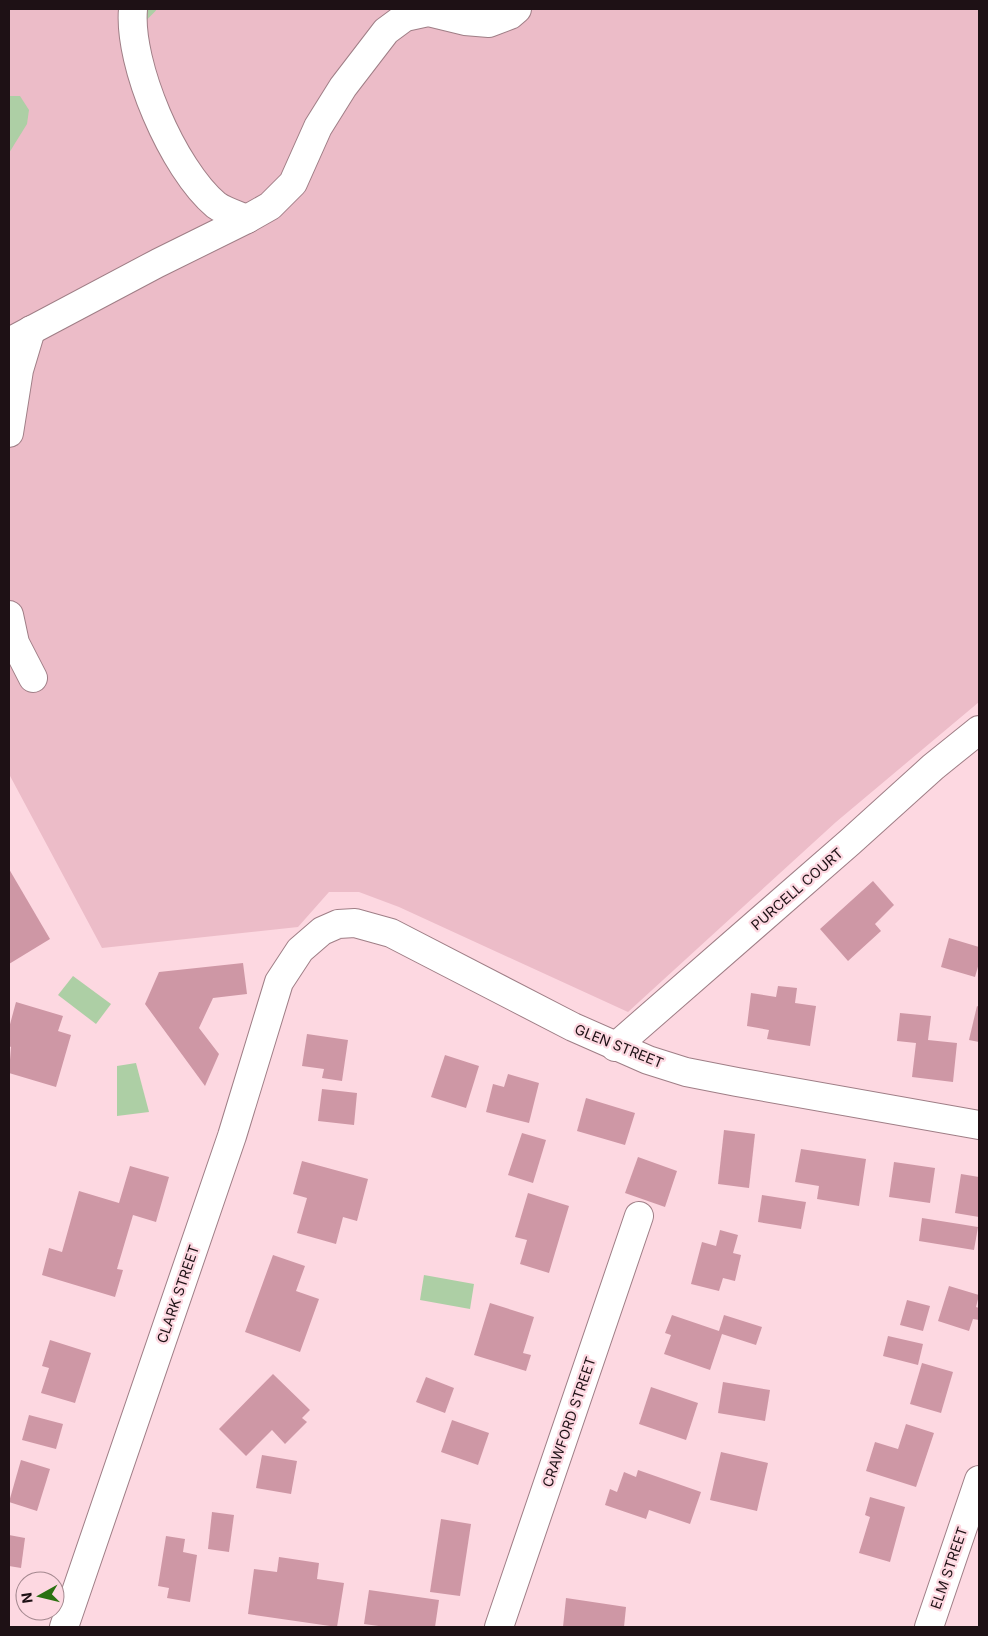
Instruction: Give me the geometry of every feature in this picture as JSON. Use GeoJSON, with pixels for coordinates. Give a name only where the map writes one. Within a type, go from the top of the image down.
{"type":"FeatureCollection","features":[{"type":"Feature","properties":{"kind":"street"},"geometry":{"type":"LineString","coordinates":[[133,9],[132,24],[141,72],[158,116],[184,169],[216,205],[247,219]]}},
{"type":"Feature","properties":{"kind":"street"},"geometry":{"type":"LineString","coordinates":[[9,433],[20,370],[20,336],[270,206],[293,183],[318,127],[343,87],[386,31],[406,17],[428,12],[465,22],[489,23],[510,15],[517,9]]}},
{"type":"Feature","properties":{"kind":"street"},"geometry":{"type":"LineString","coordinates":[[9,615],[14,643],[33,678]]}},
{"type":"Feature","properties":{"kind":"street","name":"PURCELL COURT"},"geometry":{"type":"LineString","coordinates":[[615,1047],[933,767],[979,730]]}},
{"type":"Feature","properties":{"kind":"street","name":"GLEN STREET"},"geometry":{"type":"LineString","coordinates":[[292,960],[322,930],[338,924],[355,922],[373,926],[391,932],[615,1047],[686,1072],[979,1125]]}},
{"type":"Feature","properties":{"kind":"street","name":"CLARK STREET"},"geometry":{"type":"LineString","coordinates":[[64,1627],[232,1136],[267,1016],[279,982],[292,960]]}},
{"type":"Feature","properties":{"kind":"street","name":"CRAWFORD STREET"},"geometry":{"type":"LineString","coordinates":[[499,1627],[639,1216]]}},
{"type":"Feature","properties":{"kind":"street","name":"ELM STREET"},"geometry":{"type":"LineString","coordinates":[[929,1627],[979,1480]]}},
{"type":"Feature","properties":{"kind":"shaded area"},"geometry":{"type":"Polygon","coordinates":[[[9,9],[979,9],[979,702],[836,822],[628,1012],[399,907],[359,892],[329,892],[298,927],[102,948],[9,774],[9,9]]]}},
{"type":"Feature","properties":{"kind":"shaded area"},"geometry":{"type":"Polygon","coordinates":[[[9,96],[20,96],[29,110],[27,124],[9,153],[9,96]]]}},
{"type":"Feature","properties":{"kind":"shaded area"},"geometry":{"type":"Polygon","coordinates":[[[73,976],[111,1004],[96,1024],[58,995],[73,976]]]}},
{"type":"Feature","properties":{"kind":"shaded area"},"geometry":{"type":"Polygon","coordinates":[[[136,1063],[149,1112],[117,1116],[117,1066],[136,1063]]]}},
{"type":"Feature","properties":{"kind":"shaded area"},"geometry":{"type":"Polygon","coordinates":[[[424,1275],[474,1284],[470,1309],[420,1300],[424,1275]]]}},
{"type":"Feature","properties":{"kind":"building"},"geometry":{"type":"Polygon","coordinates":[[[9,869],[50,939],[9,964],[9,869]]]}},
{"type":"Feature","properties":{"kind":"building"},"geometry":{"type":"Polygon","coordinates":[[[873,881],[894,905],[875,924],[881,931],[848,961],[820,929],[873,881]]]}},
{"type":"Feature","properties":{"kind":"building"},"geometry":{"type":"Polygon","coordinates":[[[949,938],[979,947],[979,963],[975,977],[941,967],[949,938]]]}},
{"type":"Feature","properties":{"kind":"building"},"geometry":{"type":"Polygon","coordinates":[[[243,963],[247,994],[213,998],[199,1028],[219,1054],[205,1086],[145,1004],[159,972],[243,963]]]}},
{"type":"Feature","properties":{"kind":"building"},"geometry":{"type":"Polygon","coordinates":[[[778,986],[797,988],[795,1003],[816,1006],[810,1046],[767,1039],[769,1030],[747,1026],[751,993],[776,997],[778,986]]]}},
{"type":"Feature","properties":{"kind":"building"},"geometry":{"type":"Polygon","coordinates":[[[16,1002],[63,1016],[58,1031],[71,1035],[56,1087],[9,1073],[11,1047],[9,1046],[9,1028],[16,1002]]]}},
{"type":"Feature","properties":{"kind":"building"},"geometry":{"type":"Polygon","coordinates":[[[977,1006],[979,1007],[979,1042],[969,1040],[977,1006]]]}},
{"type":"Feature","properties":{"kind":"building"},"geometry":{"type":"Polygon","coordinates":[[[900,1013],[931,1016],[928,1040],[957,1043],[953,1082],[912,1077],[916,1043],[897,1041],[900,1013]]]}},
{"type":"Feature","properties":{"kind":"building"},"geometry":{"type":"Polygon","coordinates":[[[307,1034],[348,1040],[342,1081],[322,1078],[324,1069],[302,1066],[307,1034]]]}},
{"type":"Feature","properties":{"kind":"building"},"geometry":{"type":"Polygon","coordinates":[[[445,1055],[479,1066],[466,1108],[431,1097],[445,1055]]]}},
{"type":"Feature","properties":{"kind":"building"},"geometry":{"type":"Polygon","coordinates":[[[508,1074],[539,1083],[529,1123],[486,1112],[493,1084],[504,1087],[508,1074]]]}},
{"type":"Feature","properties":{"kind":"building"},"geometry":{"type":"Polygon","coordinates":[[[322,1089],[357,1093],[354,1125],[318,1121],[322,1089]]]}},
{"type":"Feature","properties":{"kind":"building"},"geometry":{"type":"Polygon","coordinates":[[[586,1098],[635,1113],[625,1145],[577,1131],[586,1098]]]}},
{"type":"Feature","properties":{"kind":"building"},"geometry":{"type":"Polygon","coordinates":[[[724,1130],[755,1134],[749,1188],[718,1184],[724,1130]]]}},
{"type":"Feature","properties":{"kind":"building"},"geometry":{"type":"Polygon","coordinates":[[[522,1133],[546,1140],[533,1183],[508,1175],[522,1133]]]}},
{"type":"Feature","properties":{"kind":"building"},"geometry":{"type":"Polygon","coordinates":[[[801,1149],[866,1159],[859,1206],[817,1199],[819,1186],[795,1182],[801,1149]]]}},
{"type":"Feature","properties":{"kind":"building"},"geometry":{"type":"Polygon","coordinates":[[[638,1157],[677,1171],[665,1207],[625,1193],[638,1157]]]}},
{"type":"Feature","properties":{"kind":"building"},"geometry":{"type":"Polygon","coordinates":[[[302,1161],[368,1179],[357,1221],[343,1217],[336,1244],[297,1233],[307,1198],[293,1194],[302,1161]]]}},
{"type":"Feature","properties":{"kind":"building"},"geometry":{"type":"Polygon","coordinates":[[[894,1162],[935,1168],[930,1203],[889,1197],[894,1162]]]}},
{"type":"Feature","properties":{"kind":"building"},"geometry":{"type":"Polygon","coordinates":[[[130,1166],[169,1177],[156,1222],[133,1215],[117,1269],[123,1270],[115,1297],[42,1275],[49,1248],[62,1252],[79,1191],[119,1203],[130,1166]]]}},
{"type":"Feature","properties":{"kind":"building"},"geometry":{"type":"Polygon","coordinates":[[[961,1174],[979,1177],[979,1217],[955,1213],[961,1174]]]}},
{"type":"Feature","properties":{"kind":"building"},"geometry":{"type":"Polygon","coordinates":[[[528,1193],[569,1206],[549,1273],[520,1264],[527,1240],[515,1237],[528,1193]]]}},
{"type":"Feature","properties":{"kind":"building"},"geometry":{"type":"Polygon","coordinates":[[[762,1195],[806,1202],[801,1229],[758,1222],[762,1195]]]}},
{"type":"Feature","properties":{"kind":"building"},"geometry":{"type":"Polygon","coordinates":[[[922,1218],[978,1227],[974,1250],[919,1241],[922,1218]]]}},
{"type":"Feature","properties":{"kind":"building"},"geometry":{"type":"Polygon","coordinates":[[[720,1230],[738,1235],[733,1253],[741,1255],[735,1281],[723,1278],[719,1291],[691,1284],[702,1242],[716,1246],[720,1230]]]}},
{"type":"Feature","properties":{"kind":"building"},"geometry":{"type":"Polygon","coordinates":[[[273,1255],[305,1266],[296,1291],[319,1299],[300,1352],[245,1332],[273,1255]]]}},
{"type":"Feature","properties":{"kind":"building"},"geometry":{"type":"Polygon","coordinates":[[[949,1286],[979,1295],[976,1307],[979,1308],[979,1320],[973,1319],[969,1331],[938,1321],[949,1286]]]}},
{"type":"Feature","properties":{"kind":"building"},"geometry":{"type":"Polygon","coordinates":[[[907,1300],[930,1306],[923,1331],[900,1325],[907,1300]]]}},
{"type":"Feature","properties":{"kind":"building"},"geometry":{"type":"Polygon","coordinates":[[[490,1303],[534,1317],[523,1353],[531,1355],[526,1371],[474,1355],[490,1303]]]}},
{"type":"Feature","properties":{"kind":"building"},"geometry":{"type":"Polygon","coordinates":[[[672,1315],[719,1331],[724,1315],[762,1327],[756,1345],[722,1334],[710,1370],[664,1354],[671,1335],[665,1333],[672,1315]]]}},
{"type":"Feature","properties":{"kind":"building"},"geometry":{"type":"Polygon","coordinates":[[[888,1336],[923,1344],[918,1365],[883,1356],[888,1336]]]}},
{"type":"Feature","properties":{"kind":"building"},"geometry":{"type":"Polygon","coordinates":[[[50,1340],[91,1353],[75,1403],[41,1393],[49,1368],[42,1366],[50,1340]]]}},
{"type":"Feature","properties":{"kind":"building"},"geometry":{"type":"Polygon","coordinates":[[[922,1363],[953,1372],[941,1413],[910,1404],[922,1363]]]}},
{"type":"Feature","properties":{"kind":"building"},"geometry":{"type":"Polygon","coordinates":[[[273,1374],[310,1410],[302,1418],[307,1422],[285,1444],[272,1430],[246,1456],[219,1429],[273,1374]]]}},
{"type":"Feature","properties":{"kind":"building"},"geometry":{"type":"Polygon","coordinates":[[[426,1377],[454,1388],[445,1413],[416,1402],[426,1377]]]}},
{"type":"Feature","properties":{"kind":"building"},"geometry":{"type":"Polygon","coordinates":[[[723,1382],[770,1390],[765,1421],[718,1413],[723,1382]]]}},
{"type":"Feature","properties":{"kind":"building"},"geometry":{"type":"Polygon","coordinates":[[[651,1387],[698,1403],[686,1440],[639,1424],[651,1387]]]}},
{"type":"Feature","properties":{"kind":"building"},"geometry":{"type":"Polygon","coordinates":[[[29,1415],[63,1424],[56,1449],[22,1440],[29,1415]]]}},
{"type":"Feature","properties":{"kind":"building"},"geometry":{"type":"Polygon","coordinates":[[[452,1420],[489,1433],[478,1465],[441,1452],[452,1420]]]}},
{"type":"Feature","properties":{"kind":"building"},"geometry":{"type":"Polygon","coordinates":[[[906,1424],[934,1433],[916,1487],[866,1471],[875,1442],[898,1449],[906,1424]]]}},
{"type":"Feature","properties":{"kind":"building"},"geometry":{"type":"Polygon","coordinates":[[[721,1452],[768,1463],[757,1511],[710,1500],[721,1452]]]}},
{"type":"Feature","properties":{"kind":"building"},"geometry":{"type":"Polygon","coordinates":[[[262,1455],[297,1461],[291,1494],[256,1488],[262,1455]]]}},
{"type":"Feature","properties":{"kind":"building"},"geometry":{"type":"Polygon","coordinates":[[[21,1460],[50,1469],[37,1511],[9,1502],[21,1460]]]}},
{"type":"Feature","properties":{"kind":"building"},"geometry":{"type":"Polygon","coordinates":[[[638,1470],[701,1492],[690,1524],[649,1510],[646,1519],[605,1505],[610,1489],[617,1492],[624,1472],[636,1477],[638,1470]]]}},
{"type":"Feature","properties":{"kind":"building"},"geometry":{"type":"Polygon","coordinates":[[[870,1497],[905,1507],[890,1562],[859,1553],[870,1517],[865,1515],[870,1497]]]}},
{"type":"Feature","properties":{"kind":"building"},"geometry":{"type":"Polygon","coordinates":[[[212,1512],[234,1515],[229,1552],[208,1549],[212,1512]]]}},
{"type":"Feature","properties":{"kind":"building"},"geometry":{"type":"Polygon","coordinates":[[[441,1519],[471,1524],[460,1596],[430,1592],[441,1519]]]}},
{"type":"Feature","properties":{"kind":"building"},"geometry":{"type":"Polygon","coordinates":[[[9,1535],[25,1538],[21,1568],[9,1566],[9,1535]]]}},
{"type":"Feature","properties":{"kind":"building"},"geometry":{"type":"Polygon","coordinates":[[[166,1536],[185,1539],[183,1552],[197,1555],[190,1602],[167,1598],[169,1588],[158,1586],[166,1536]]]}},
{"type":"Feature","properties":{"kind":"building"},"geometry":{"type":"Polygon","coordinates":[[[279,1557],[319,1563],[317,1579],[344,1583],[337,1627],[248,1614],[254,1569],[277,1572],[279,1557]]]}},
{"type":"Feature","properties":{"kind":"building"},"geometry":{"type":"Polygon","coordinates":[[[369,1590],[439,1600],[435,1627],[386,1627],[364,1624],[369,1590]]]}},
{"type":"Feature","properties":{"kind":"building"},"geometry":{"type":"Polygon","coordinates":[[[566,1598],[626,1607],[624,1627],[563,1627],[566,1598]]]}},
{"type":"Feature","properties":{"kind":"waterway"},"geometry":{"type":"LineString","coordinates":[[142,19],[152,9]]}}]}
